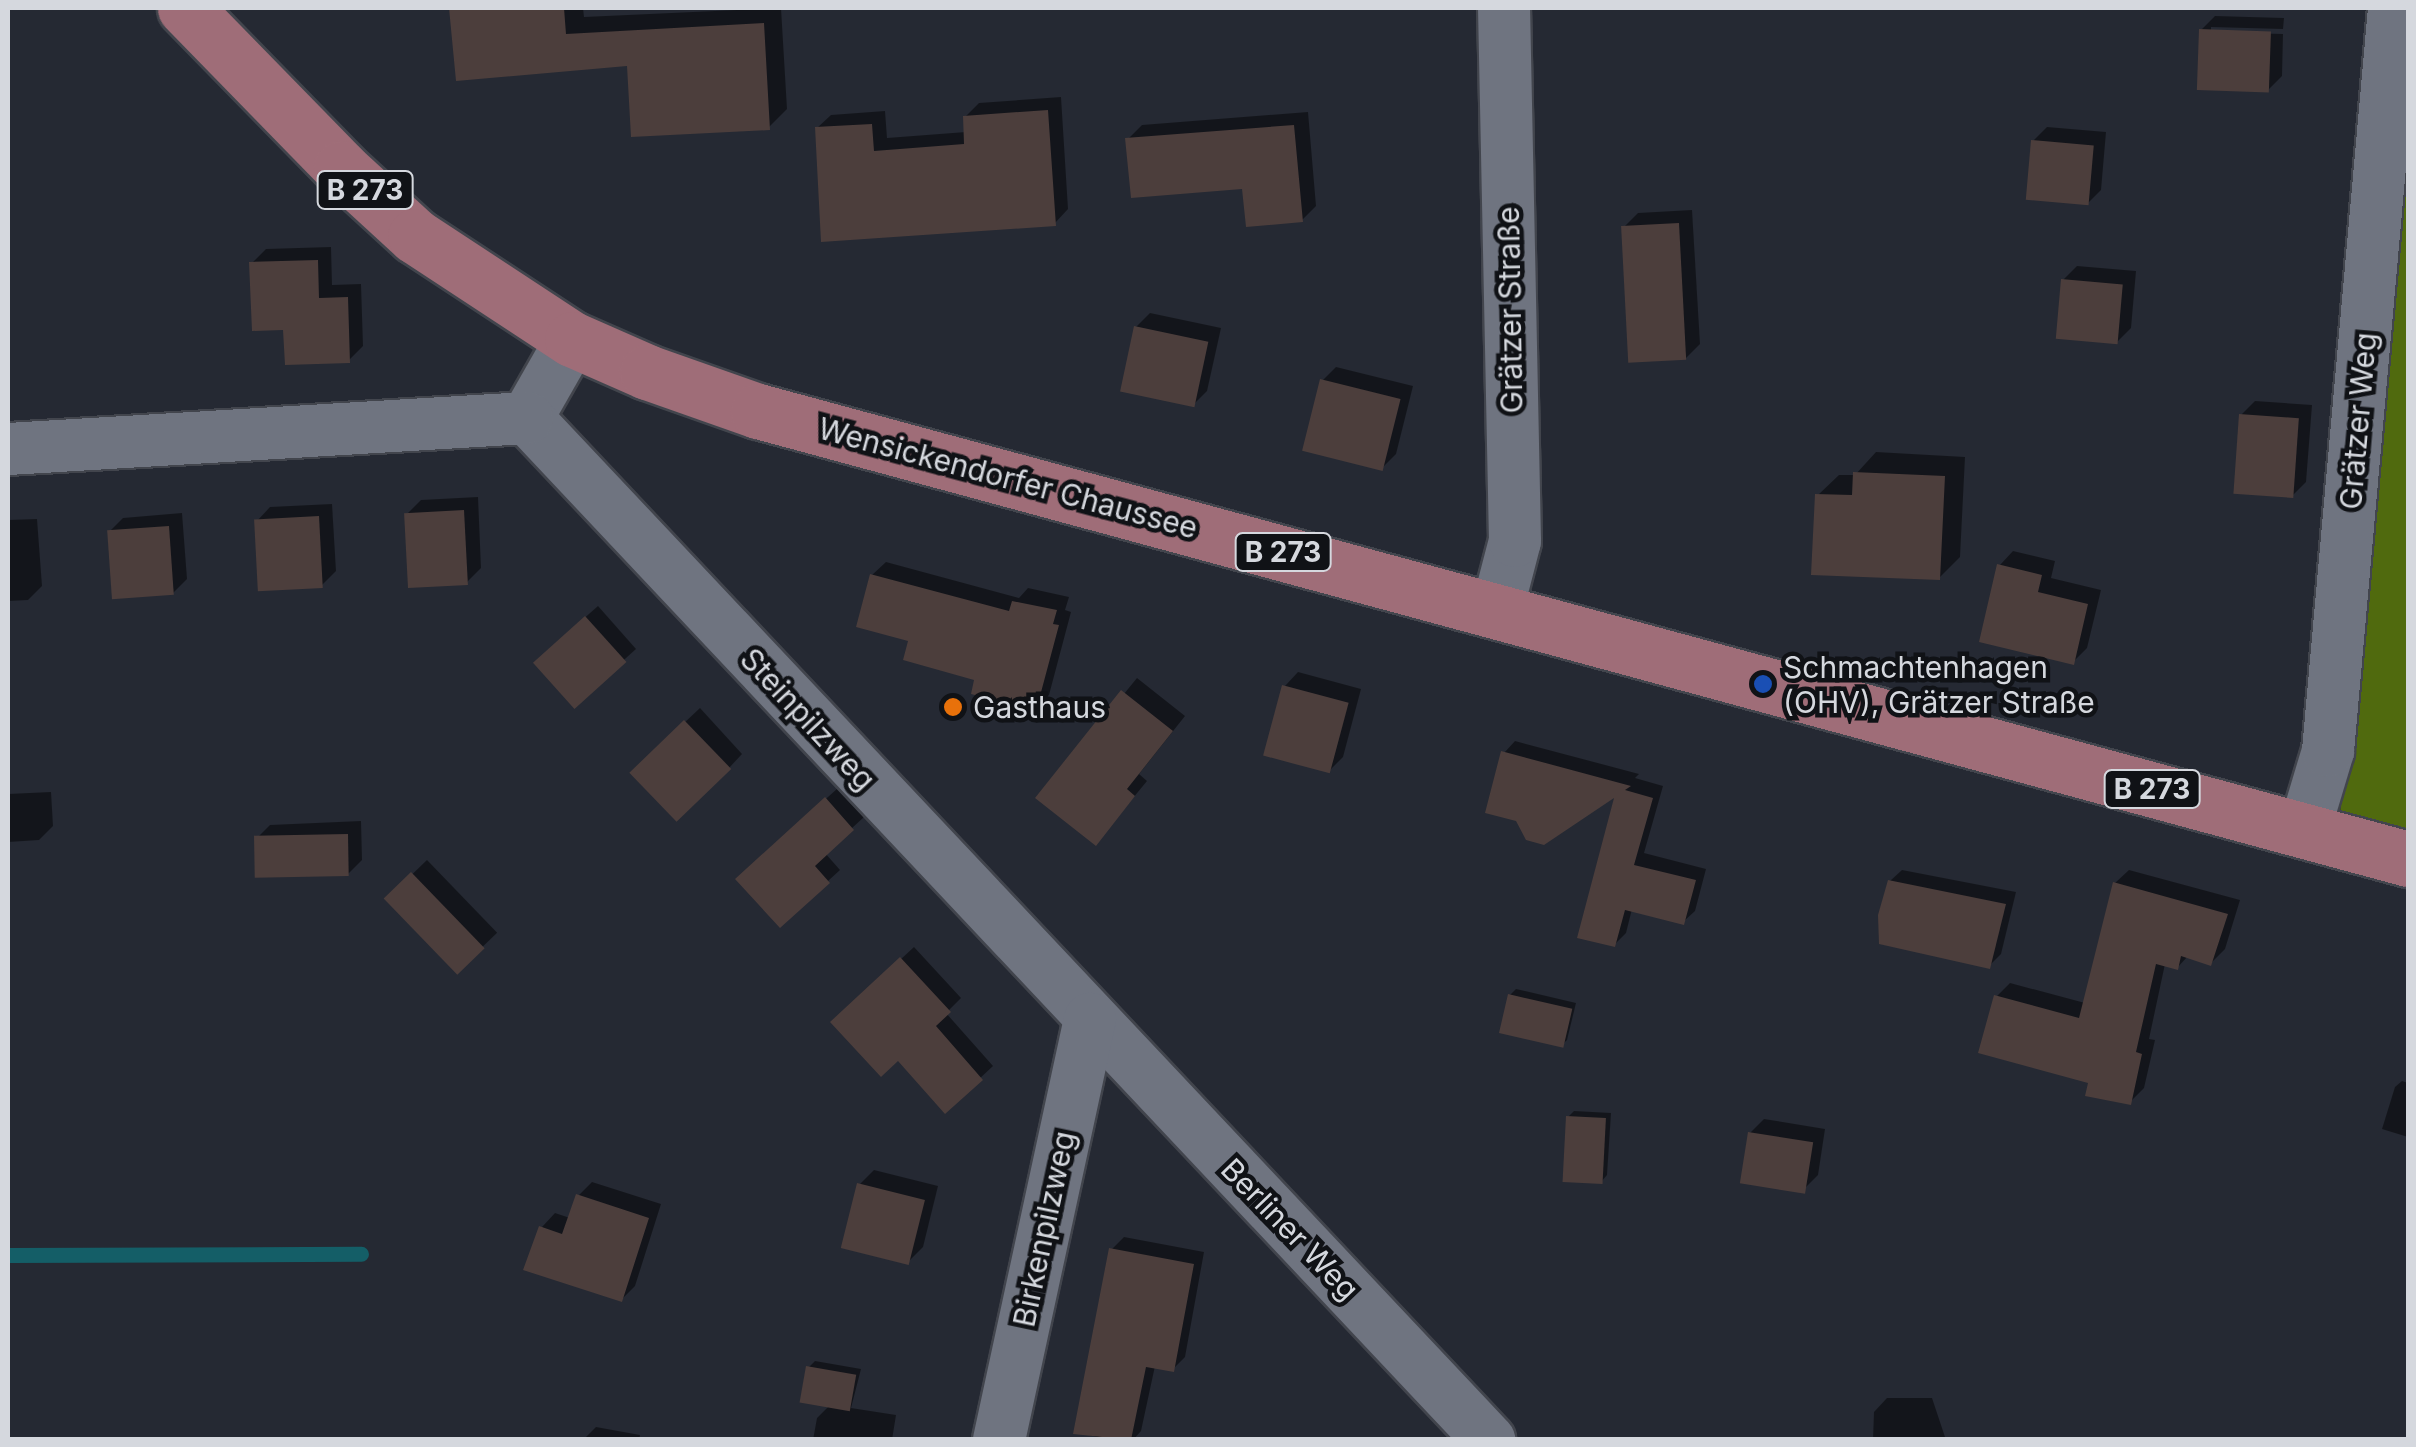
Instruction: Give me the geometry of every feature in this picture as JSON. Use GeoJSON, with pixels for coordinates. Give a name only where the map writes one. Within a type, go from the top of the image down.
{"type":"FeatureCollection","features":[{"type":"Feature","properties":{"kind":"main road","name":"Wensickendorfer Chaussee"},"geometry":{"type":"LineString","coordinates":[[185,8],[340,168],[415,236],[572,338],[647,372],[758,411],[2408,859]]}},
{"type":"Feature","properties":{"kind":"street","name":"Grätzer Straße"},"geometry":{"type":"LineString","coordinates":[[1497,610],[1515,541],[1504,8]]}},
{"type":"Feature","properties":{"kind":"street","name":"Grätzer Weg"},"geometry":{"type":"LineString","coordinates":[[2304,831],[2328,750],[2394,8]]}},
{"type":"Feature","properties":{"kind":"street"},"geometry":{"type":"LineString","coordinates":[[8,449],[528,418],[572,338]]}},
{"type":"Feature","properties":{"kind":"street","name":"Steinpilzweg"},"geometry":{"type":"LineString","coordinates":[[528,418],[1090,1019]]}},
{"type":"Feature","properties":{"kind":"street","name":"Birkenpilzweg"},"geometry":{"type":"LineString","coordinates":[[999,1440],[1090,1019]]}},
{"type":"Feature","properties":{"kind":"street","name":"Berliner Weg"},"geometry":{"type":"LineString","coordinates":[[1090,1019],[1490,1440]]}},
{"type":"Feature","properties":{"kind":"green space"},"geometry":{"type":"Polygon","coordinates":[[[2408,80],[2408,845],[2339,826],[2377,376],[2408,80]]]}},
{"type":"Feature","properties":{"kind":"building"},"geometry":{"type":"Polygon","coordinates":[[[449,8],[564,8],[566,34],[764,23],[770,130],[631,137],[627,66],[456,81],[449,8]]]}},
{"type":"Feature","properties":{"kind":"building"},"geometry":{"type":"Polygon","coordinates":[[[2199,29],[2271,32],[2269,92],[2197,90],[2199,29]]]}},
{"type":"Feature","properties":{"kind":"building"},"geometry":{"type":"Polygon","coordinates":[[[1048,110],[1056,226],[821,242],[815,127],[872,124],[874,151],[964,144],[963,116],[1048,110]]]}},
{"type":"Feature","properties":{"kind":"building"},"geometry":{"type":"Polygon","coordinates":[[[1294,125],[1303,222],[1246,227],[1242,189],[1131,198],[1125,138],[1294,125]]]}},
{"type":"Feature","properties":{"kind":"building"},"geometry":{"type":"Polygon","coordinates":[[[2031,140],[2094,145],[2089,205],[2026,200],[2031,140]]]}},
{"type":"Feature","properties":{"kind":"building"},"geometry":{"type":"Polygon","coordinates":[[[1679,223],[1686,360],[1628,363],[1621,226],[1679,223]]]}},
{"type":"Feature","properties":{"kind":"building"},"geometry":{"type":"Polygon","coordinates":[[[318,260],[319,298],[348,297],[350,363],[285,365],[283,330],[252,331],[249,262],[318,260]]]}},
{"type":"Feature","properties":{"kind":"building"},"geometry":{"type":"Polygon","coordinates":[[[2061,279],[2123,284],[2118,344],[2056,339],[2061,279]]]}},
{"type":"Feature","properties":{"kind":"building"},"geometry":{"type":"Polygon","coordinates":[[[1134,326],[1208,342],[1194,407],[1120,392],[1134,326]]]}},
{"type":"Feature","properties":{"kind":"building"},"geometry":{"type":"Polygon","coordinates":[[[1320,379],[1401,399],[1383,471],[1302,451],[1320,379]]]}},
{"type":"Feature","properties":{"kind":"building"},"geometry":{"type":"Polygon","coordinates":[[[2239,414],[2299,418],[2293,498],[2233,494],[2239,414]]]}},
{"type":"Feature","properties":{"kind":"building"},"geometry":{"type":"Polygon","coordinates":[[[1853,472],[1945,476],[1940,580],[1811,575],[1815,494],[1852,495],[1853,472]]]}},
{"type":"Feature","properties":{"kind":"building"},"geometry":{"type":"Polygon","coordinates":[[[464,510],[468,585],[408,588],[404,513],[464,510]]]}},
{"type":"Feature","properties":{"kind":"building"},"geometry":{"type":"Polygon","coordinates":[[[319,516],[323,588],[258,591],[254,519],[319,516]]]}},
{"type":"Feature","properties":{"kind":"building"},"geometry":{"type":"Polygon","coordinates":[[[169,526],[174,595],[112,599],[107,530],[169,526]]]}},
{"type":"Feature","properties":{"kind":"building"},"geometry":{"type":"Polygon","coordinates":[[[1997,564],[2042,575],[2038,592],[2088,604],[2074,665],[1979,642],[1997,564]]]}},
{"type":"Feature","properties":{"kind":"building"},"geometry":{"type":"Polygon","coordinates":[[[870,574],[1009,611],[1012,601],[1057,610],[1053,624],[1059,625],[1036,711],[971,694],[974,680],[903,660],[908,641],[856,627],[870,574]]]}},
{"type":"Feature","properties":{"kind":"building"},"geometry":{"type":"Polygon","coordinates":[[[585,616],[626,662],[574,709],[533,663],[585,616]]]}},
{"type":"Feature","properties":{"kind":"building"},"geometry":{"type":"Polygon","coordinates":[[[1282,685],[1349,703],[1330,773],[1263,756],[1282,685]]]}},
{"type":"Feature","properties":{"kind":"building"},"geometry":{"type":"Polygon","coordinates":[[[1121,690],[1173,731],[1127,789],[1135,796],[1096,846],[1035,798],[1121,690]]]}},
{"type":"Feature","properties":{"kind":"building"},"geometry":{"type":"Polygon","coordinates":[[[684,720],[731,769],[677,822],[629,773],[684,720]]]}},
{"type":"Feature","properties":{"kind":"building"},"geometry":{"type":"Polygon","coordinates":[[[1501,751],[1631,786],[1625,790],[1653,798],[1634,865],[1696,880],[1684,925],[1625,910],[1615,947],[1577,938],[1614,798],[1544,845],[1526,840],[1516,821],[1485,813],[1501,751]]]}},
{"type":"Feature","properties":{"kind":"building"},"geometry":{"type":"Polygon","coordinates":[[[825,797],[854,830],[815,866],[830,883],[780,928],[735,879],[825,797]]]}},
{"type":"Feature","properties":{"kind":"building"},"geometry":{"type":"Polygon","coordinates":[[[348,834],[349,876],[255,878],[254,836],[348,834]]]}},
{"type":"Feature","properties":{"kind":"building"},"geometry":{"type":"Polygon","coordinates":[[[411,872],[485,948],[457,975],[384,898],[411,872]]]}},
{"type":"Feature","properties":{"kind":"building"},"geometry":{"type":"Polygon","coordinates":[[[1888,880],[2006,904],[1990,969],[1879,944],[1878,915],[1888,880]]]}},
{"type":"Feature","properties":{"kind":"building"},"geometry":{"type":"Polygon","coordinates":[[[2113,882],[2228,914],[2211,966],[2181,956],[2178,970],[2156,964],[2136,1052],[2142,1054],[2131,1105],[2085,1096],[2088,1083],[1978,1053],[1994,995],[2079,1018],[2113,882]]]}},
{"type":"Feature","properties":{"kind":"building"},"geometry":{"type":"Polygon","coordinates":[[[900,957],[951,1012],[936,1026],[983,1080],[945,1114],[898,1061],[881,1077],[830,1022],[900,957]]]}},
{"type":"Feature","properties":{"kind":"building"},"geometry":{"type":"Polygon","coordinates":[[[1508,994],[1572,1009],[1563,1048],[1499,1033],[1508,994]]]}},
{"type":"Feature","properties":{"kind":"building"},"geometry":{"type":"Polygon","coordinates":[[[1566,1116],[1606,1118],[1602,1184],[1563,1182],[1566,1116]]]}},
{"type":"Feature","properties":{"kind":"building"},"geometry":{"type":"Polygon","coordinates":[[[1748,1132],[1813,1142],[1805,1194],[1740,1183],[1748,1132]]]}},
{"type":"Feature","properties":{"kind":"building"},"geometry":{"type":"Polygon","coordinates":[[[857,1183],[925,1200],[909,1265],[841,1248],[857,1183]]]}},
{"type":"Feature","properties":{"kind":"building"},"geometry":{"type":"Polygon","coordinates":[[[576,1194],[649,1218],[622,1302],[523,1270],[539,1226],[562,1234],[576,1194]]]}},
{"type":"Feature","properties":{"kind":"building"},"geometry":{"type":"Polygon","coordinates":[[[1109,1248],[1194,1264],[1174,1372],[1146,1367],[1131,1440],[1073,1434],[1109,1248]]]}},
{"type":"Feature","properties":{"kind":"building"},"geometry":{"type":"Polygon","coordinates":[[[806,1366],[856,1375],[850,1411],[800,1402],[806,1366]]]}},
{"type":"Feature","properties":{"kind":"waterway"},"geometry":{"type":"LineString","coordinates":[[8,1255],[361,1254]]}},
{"type":"Feature","properties":{"kind":"place","name":"Schmachtenhagen (OHV), Grätzer Straße"},"geometry":{"type":"Point","coordinates":[1763,684]}},
{"type":"Feature","properties":{"kind":"place","name":"Gasthaus"},"geometry":{"type":"Point","coordinates":[953,707]}}]}
